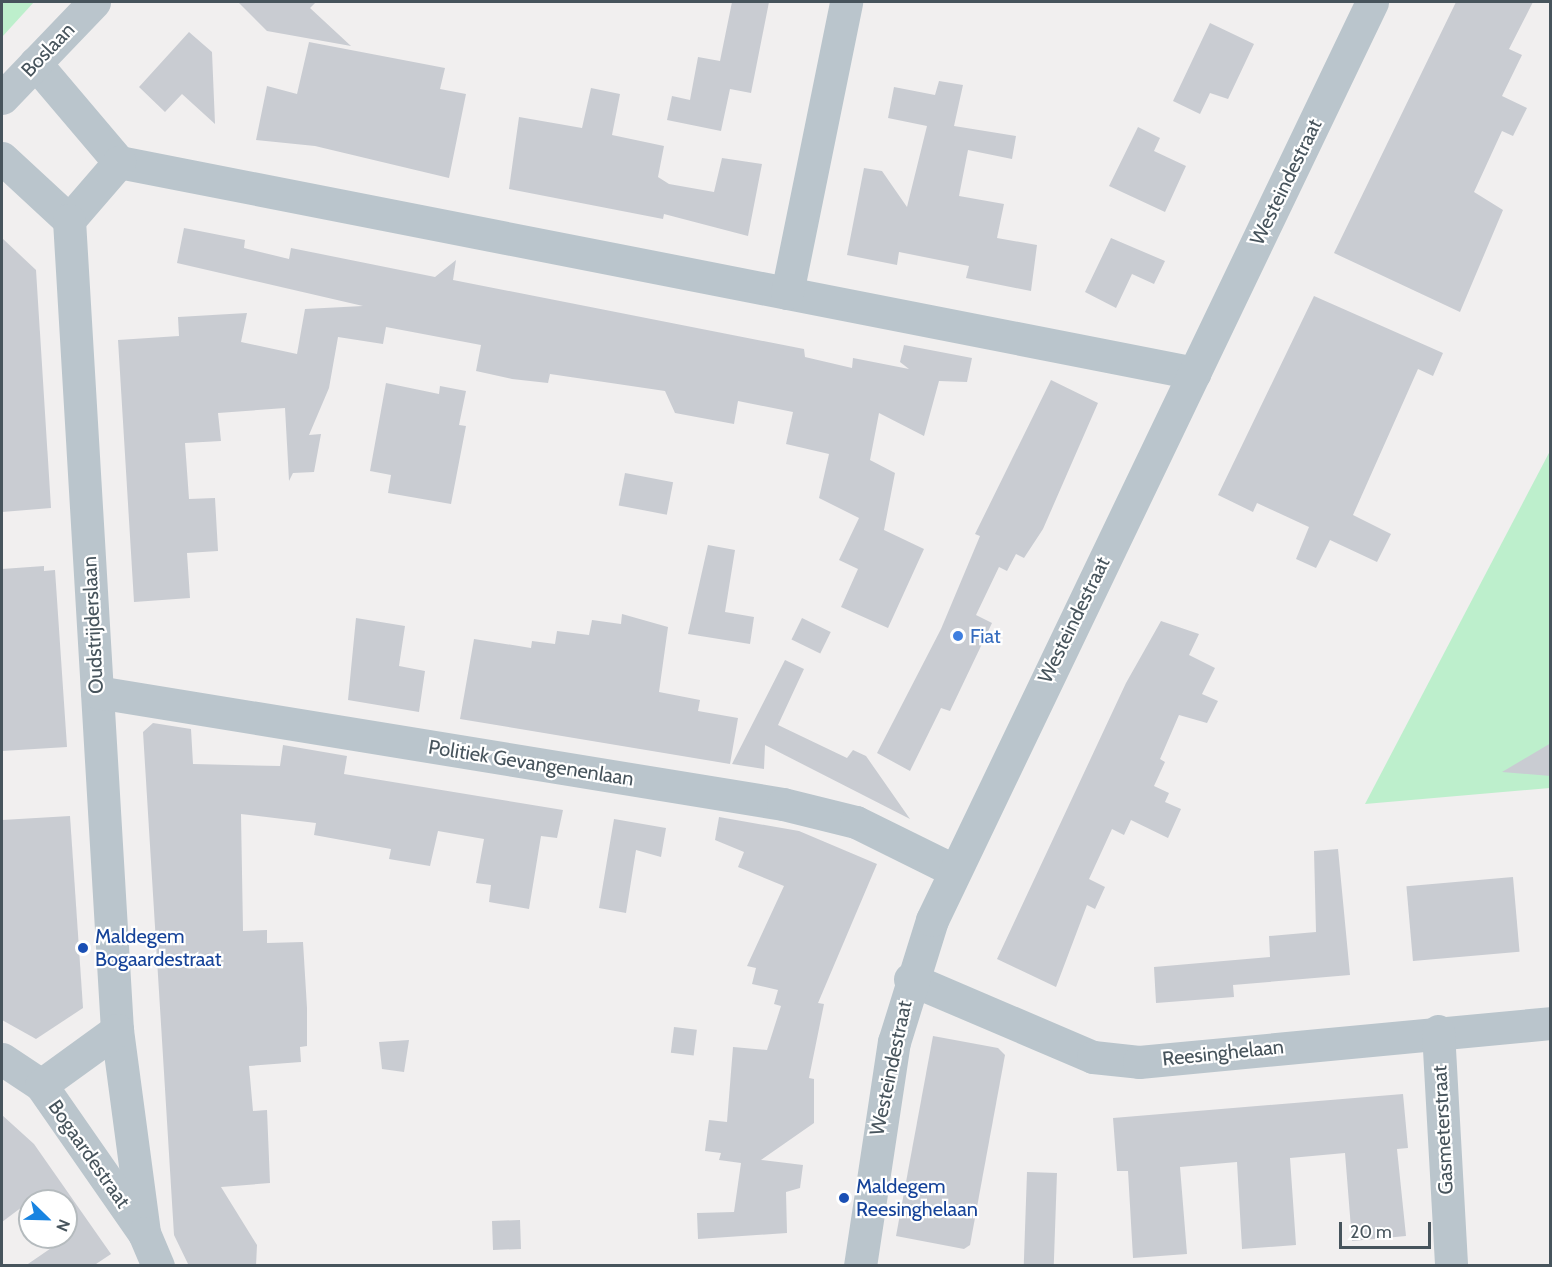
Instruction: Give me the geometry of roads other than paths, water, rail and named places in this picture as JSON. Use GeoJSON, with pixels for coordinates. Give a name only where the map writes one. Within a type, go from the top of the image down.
{"type":"FeatureCollection","features":[{"type":"Feature","properties":{"kind":"street","name":"Boslaan"},"geometry":{"type":"LineString","coordinates":[[2,98],[94,2]]}},
{"type":"Feature","properties":{"kind":"street"},"geometry":{"type":"LineString","coordinates":[[787,293],[846,2]]}},
{"type":"Feature","properties":{"kind":"street","name":"Westeindestraat"},"geometry":{"type":"LineString","coordinates":[[860,1266],[878,1119],[910,979],[953,870],[1372,2]]}},
{"type":"Feature","properties":{"kind":"street"},"geometry":{"type":"LineString","coordinates":[[34,63],[119,162],[1194,373]]}},
{"type":"Feature","properties":{"kind":"street"},"geometry":{"type":"LineString","coordinates":[[2,158],[69,220],[119,162]]}},
{"type":"Feature","properties":{"kind":"street","name":"Oudstrijderslaan"},"geometry":{"type":"LineString","coordinates":[[69,220],[117,1030],[144,1233]]}},
{"type":"Feature","properties":{"kind":"street","name":"Politiek Gevangenenlaan"},"geometry":{"type":"LineString","coordinates":[[97,692],[783,804],[856,822],[953,870]]}},
{"type":"Feature","properties":{"kind":"street","name":"Reesinghelaan"},"geometry":{"type":"LineString","coordinates":[[910,979],[1105,1058],[1139,1062],[1438,1031],[1551,1023]]}},
{"type":"Feature","properties":{"kind":"street"},"geometry":{"type":"LineString","coordinates":[[41,1085],[117,1030]]}},
{"type":"Feature","properties":{"kind":"street","name":"Gasmeterstraat"},"geometry":{"type":"LineString","coordinates":[[1438,1031],[1451,1266]]}},
{"type":"Feature","properties":{"kind":"street","name":"Bogaardestraat"},"geometry":{"type":"LineString","coordinates":[[2,1059],[41,1085],[144,1233],[158,1266]]}},
{"type":"Feature","properties":{"kind":"place","name":"Fiat"},"geometry":{"type":"Point","coordinates":[958,636]}},
{"type":"Feature","properties":{"kind":"place","name":"Maldegem Bogaardestraat"},"geometry":{"type":"Point","coordinates":[83,948]}},
{"type":"Feature","properties":{"kind":"place","name":"Maldegem Reesinghelaan"},"geometry":{"type":"Point","coordinates":[844,1198]}}]}
